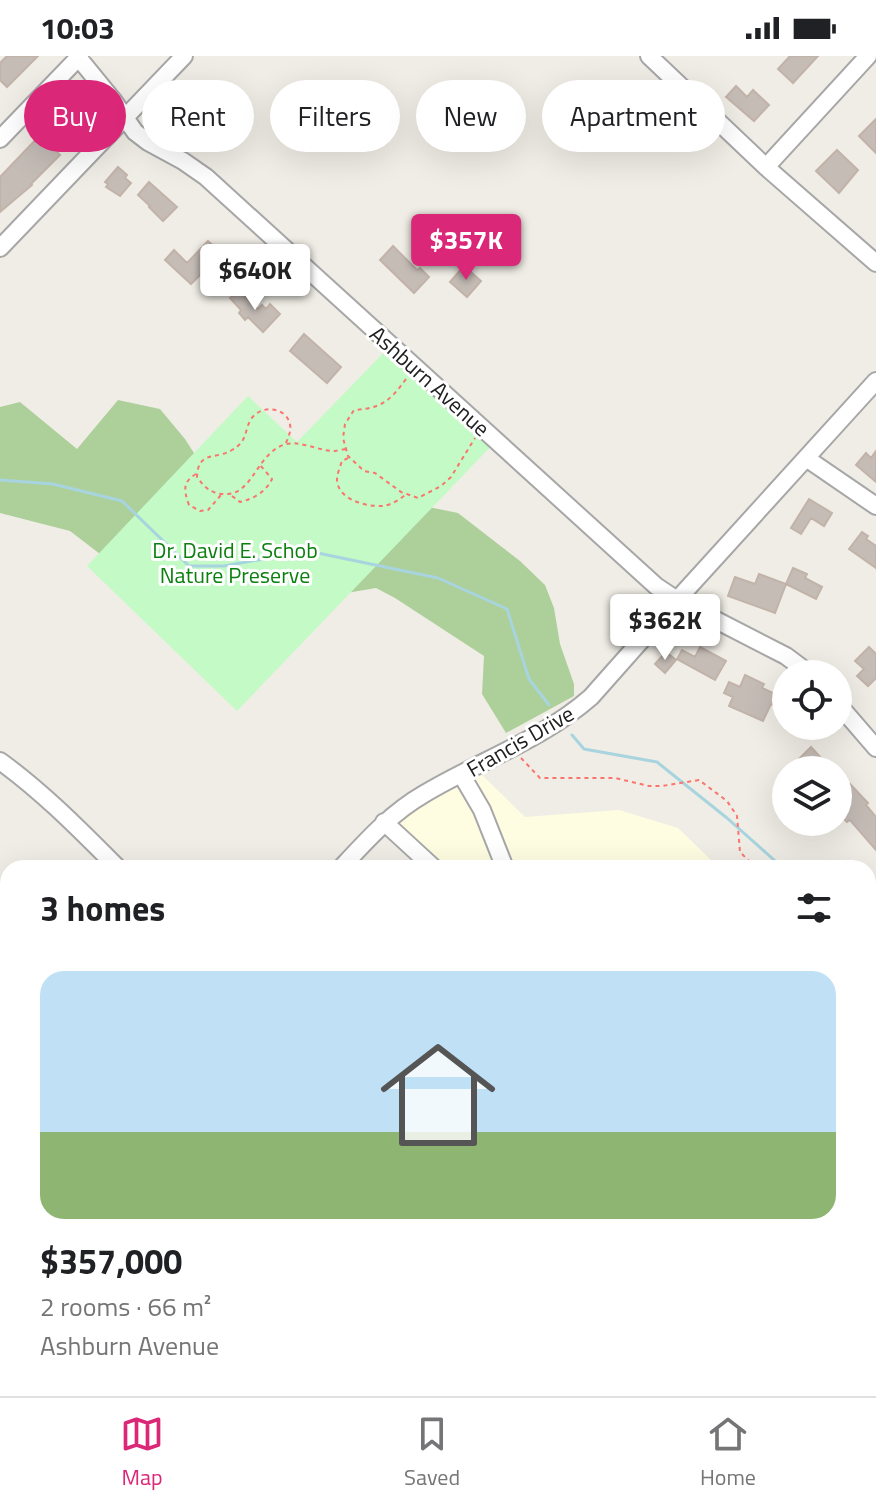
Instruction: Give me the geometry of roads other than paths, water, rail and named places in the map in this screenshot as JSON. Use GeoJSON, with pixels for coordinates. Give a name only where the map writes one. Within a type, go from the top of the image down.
{"type":"FeatureCollection","features":[{"type":"Feature","properties":{"kind":"street"},"geometry":{"type":"LineString","coordinates":[[0,139],[79,56]]}},
{"type":"Feature","properties":{"kind":"street","name":"Ashburn Avenue"},"geometry":{"type":"LineString","coordinates":[[79,56],[97,80]]}},
{"type":"Feature","properties":{"kind":"street"},"geometry":{"type":"LineString","coordinates":[[126,116],[184,56]]}},
{"type":"Feature","properties":{"kind":"street"},"geometry":{"type":"LineString","coordinates":[[649,56],[766,167],[876,263]]}},
{"type":"Feature","properties":{"kind":"street"},"geometry":{"type":"LineString","coordinates":[[766,167],[868,56]]}},
{"type":"Feature","properties":{"kind":"street","name":"Ashburn Avenue"},"geometry":{"type":"LineString","coordinates":[[126,118],[135,132],[148,142],[206,177],[656,586],[791,660]]}},
{"type":"Feature","properties":{"kind":"street"},"geometry":{"type":"LineString","coordinates":[[0,248],[92,152]]}},
{"type":"Feature","properties":{"kind":"street","name":"Francis Drive"},"geometry":{"type":"LineString","coordinates":[[348,860],[384,822],[423,794],[542,732],[578,709],[876,381]]}},
{"type":"Feature","properties":{"kind":"street"},"geometry":{"type":"LineString","coordinates":[[806,458],[876,506]]}},
{"type":"Feature","properties":{"kind":"street"},"geometry":{"type":"LineString","coordinates":[[852,720],[876,748]]}},
{"type":"Feature","properties":{"kind":"street"},"geometry":{"type":"LineString","coordinates":[[0,761],[61,810],[110,860]]}},
{"type":"Feature","properties":{"kind":"street"},"geometry":{"type":"LineString","coordinates":[[461,774],[482,810],[502,860]]}},
{"type":"Feature","properties":{"kind":"street"},"geometry":{"type":"LineString","coordinates":[[384,822],[425,860]]}},
{"type":"Feature","properties":{"kind":"waterway"},"geometry":{"type":"LineString","coordinates":[[0,480],[53,484],[122,501],[189,566],[224,566],[308,551],[438,578],[507,609],[529,679],[549,705]]}},
{"type":"Feature","properties":{"kind":"waterway"},"geometry":{"type":"LineString","coordinates":[[572,735],[584,749],[657,762],[774,860]]}},
{"type":"Feature","properties":{"kind":"park label","name":"Dr. David E. Schob Nature Preserve"},"geometry":{"type":"Point","coordinates":[235,562]}}]}
